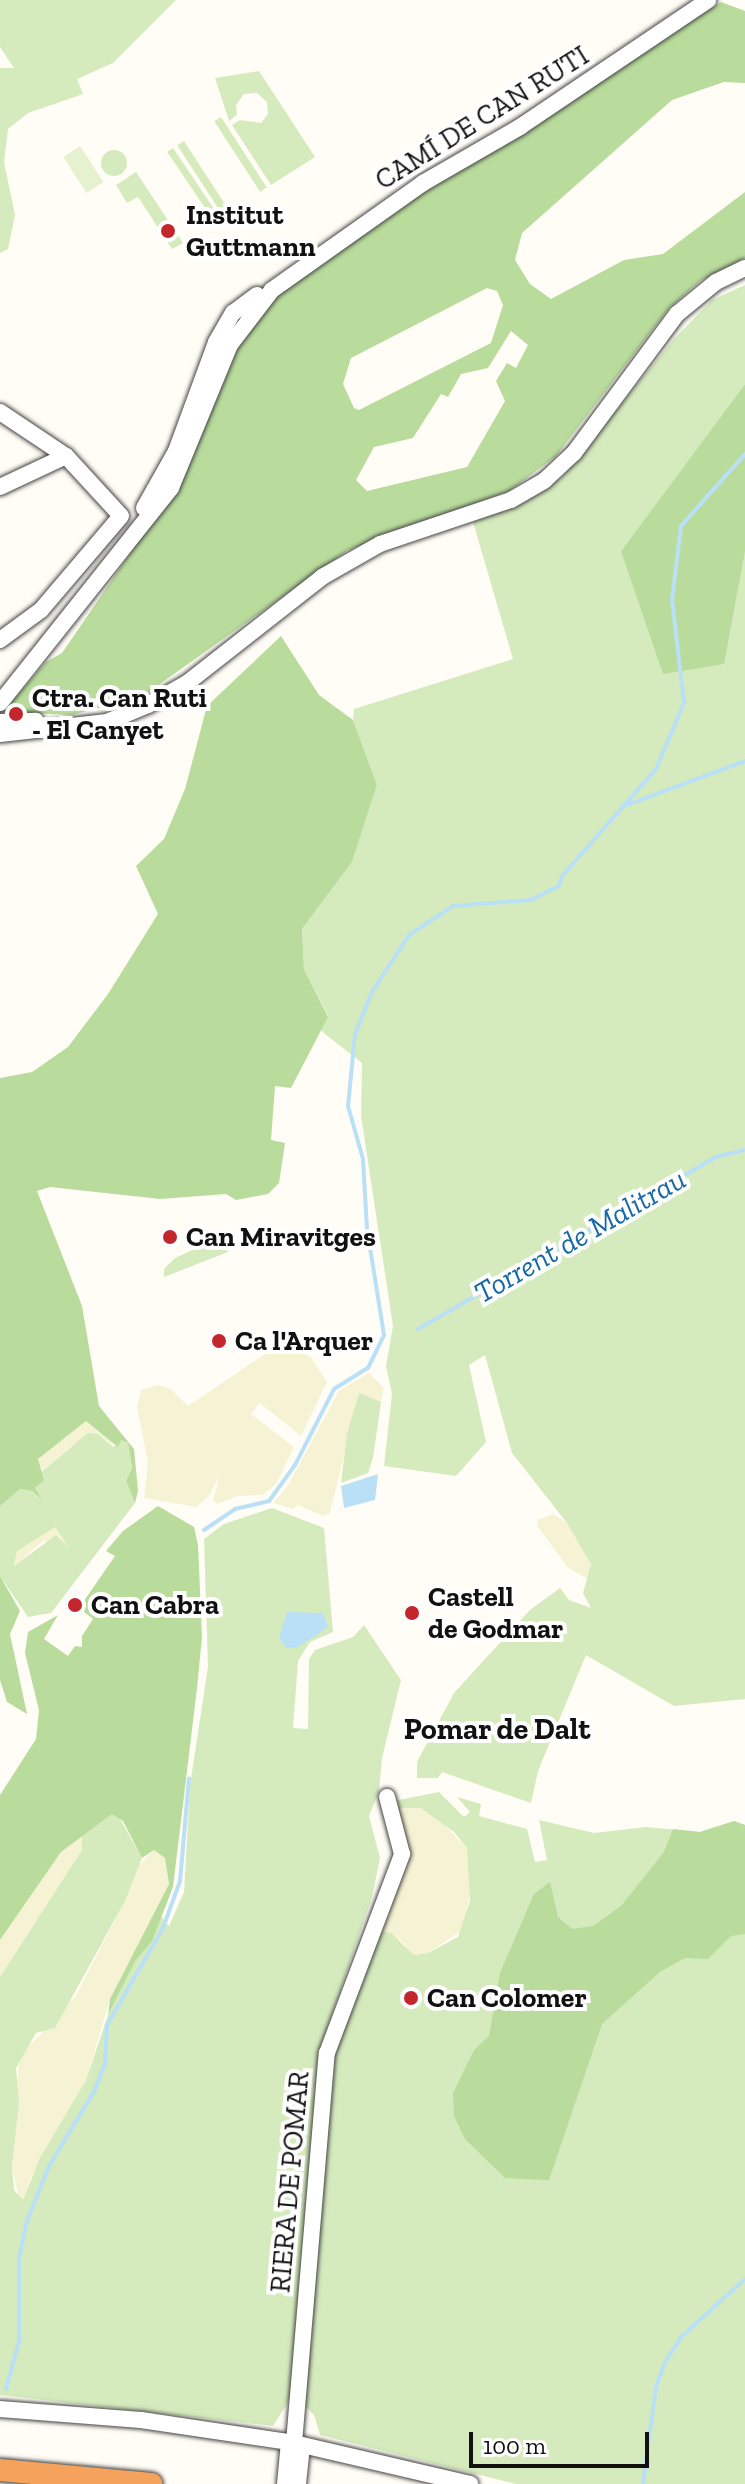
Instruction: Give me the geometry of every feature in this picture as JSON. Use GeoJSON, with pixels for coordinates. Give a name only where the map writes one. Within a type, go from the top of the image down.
{"type":"FeatureCollection","features":[{"type":"Feature","properties":{"kind":"highway"},"geometry":{"type":"LineString","coordinates":[[0,2470],[151,2484]]}},
{"type":"Feature","properties":{"kind":"street","name":"CAMÍ DE CAN RUTI"},"geometry":{"type":"LineString","coordinates":[[165,496],[179,442],[215,346],[233,313],[423,183],[520,127],[708,0]]}},
{"type":"Feature","properties":{"kind":"street"},"geometry":{"type":"LineString","coordinates":[[0,734],[107,722],[187,683],[322,577],[380,544],[511,500],[545,480],[574,453],[677,314],[716,282],[745,268]]}},
{"type":"Feature","properties":{"kind":"street","name":"CAMÍ DE CAN RUTI"},"geometry":{"type":"LineString","coordinates":[[205,409],[202,400],[215,346],[284,280]]}},
{"type":"Feature","properties":{"kind":"street","name":"CAMÍ DE CAN RUTI"},"geometry":{"type":"LineString","coordinates":[[0,703],[165,496],[230,345],[248,317]]}},
{"type":"Feature","properties":{"kind":"street"},"geometry":{"type":"LineString","coordinates":[[0,412],[66,456],[121,516],[41,610],[0,640]]}},
{"type":"Feature","properties":{"kind":"street","name":"CAMÍ DE CAN RUTI"},"geometry":{"type":"LineString","coordinates":[[119,551],[179,442]]}},
{"type":"Feature","properties":{"kind":"street"},"geometry":{"type":"LineString","coordinates":[[0,487],[66,456]]}},
{"type":"Feature","properties":{"kind":"street","name":"CAMÍ DE CAN RUTI"},"geometry":{"type":"LineString","coordinates":[[0,687],[30,665]]}},
{"type":"Feature","properties":{"kind":"street"},"geometry":{"type":"LineString","coordinates":[[0,722],[121,715]]}},
{"type":"Feature","properties":{"kind":"street","name":"RIERA DE POMAR"},"geometry":{"type":"LineString","coordinates":[[294,2462],[327,2053],[402,1854],[387,1797]]}},
{"type":"Feature","properties":{"kind":"street"},"geometry":{"type":"LineString","coordinates":[[0,2409],[141,2420],[295,2443],[470,2484]]}},
{"type":"Feature","properties":{"kind":"street"},"geometry":{"type":"LineString","coordinates":[[285,2484],[294,2462]]}},
{"type":"Feature","properties":{"kind":"street"},"geometry":{"type":"LineString","coordinates":[[294,2462],[298,2484]]}},
{"type":"Feature","properties":{"kind":"shaded area"},"geometry":{"type":"Polygon","coordinates":[[[287,1347],[310,1356],[327,1382],[301,1436],[260,1403],[251,1414],[294,1447],[276,1484],[263,1495],[237,1496],[217,1504],[213,1501],[220,1475],[208,1497],[196,1507],[144,1498],[148,1462],[137,1408],[141,1390],[157,1385],[171,1389],[188,1406],[268,1352],[287,1347]]]}},
{"type":"Feature","properties":{"kind":"shaded area"},"geometry":{"type":"Polygon","coordinates":[[[369,1373],[384,1388],[381,1402],[359,1394],[330,1513],[323,1516],[298,1505],[293,1509],[273,1503],[287,1487],[339,1391],[369,1373]]]}},
{"type":"Feature","properties":{"kind":"shaded area"},"geometry":{"type":"Polygon","coordinates":[[[86,1421],[107,1433],[114,1447],[98,1434],[68,1449],[43,1470],[37,1463],[40,1457],[86,1421]]]}},
{"type":"Feature","properties":{"kind":"shaded area"},"geometry":{"type":"Polygon","coordinates":[[[553,1514],[567,1523],[589,1556],[591,1573],[586,1578],[568,1568],[538,1527],[537,1520],[553,1514]]]}},
{"type":"Feature","properties":{"kind":"shaded area"},"geometry":{"type":"Polygon","coordinates":[[[55,1526],[69,1548],[43,1541],[14,1567],[17,1551],[55,1526]]]}},
{"type":"Feature","properties":{"kind":"shaded area"},"geometry":{"type":"Polygon","coordinates":[[[400,1808],[421,1808],[435,1815],[467,1848],[472,1884],[462,1930],[428,1953],[414,1955],[400,1940],[377,1931],[404,1865],[394,1816],[400,1808]]]}},
{"type":"Feature","properties":{"kind":"shaded area"},"geometry":{"type":"Polygon","coordinates":[[[82,1836],[82,1850],[0,1977],[0,1940],[61,1852],[82,1836]]]}},
{"type":"Feature","properties":{"kind":"shaded area"},"geometry":{"type":"Polygon","coordinates":[[[154,1850],[165,1858],[169,1884],[110,1999],[86,2080],[30,2179],[24,2200],[19,2199],[12,2166],[19,2057],[75,1997],[125,1901],[138,1866],[154,1850]]]}},
{"type":"Feature","properties":{"kind":"green space"},"geometry":{"type":"Polygon","coordinates":[[[0,0],[176,0],[113,63],[77,79],[83,94],[28,113],[8,129],[4,162],[15,215],[8,249],[0,253],[0,68],[14,68],[0,47],[0,0]]]}},
{"type":"Feature","properties":{"kind":"green space"},"geometry":{"type":"Polygon","coordinates":[[[721,2],[745,11],[745,83],[724,82],[672,100],[522,233],[515,260],[530,284],[551,299],[624,260],[663,254],[745,192],[745,258],[700,281],[669,308],[556,456],[509,491],[348,550],[143,696],[72,715],[3,712],[46,662],[62,653],[140,539],[230,352],[268,301],[397,210],[721,2]],[[487,288],[351,358],[343,384],[354,408],[359,410],[491,343],[503,305],[497,291],[487,288]],[[511,331],[488,368],[461,374],[448,397],[441,394],[413,438],[374,447],[356,480],[367,491],[467,467],[505,401],[496,381],[507,363],[516,368],[528,345],[511,331]]]}},
{"type":"Feature","properties":{"kind":"green space"},"geometry":{"type":"Polygon","coordinates":[[[259,71],[315,157],[271,185],[232,125],[240,120],[261,123],[268,114],[267,102],[257,93],[244,94],[236,105],[237,115],[229,121],[215,78],[259,71]]]}},
{"type":"Feature","properties":{"kind":"green space"},"geometry":{"type":"Polygon","coordinates":[[[221,117],[267,187],[260,192],[214,121],[221,117]]]}},
{"type":"Feature","properties":{"kind":"green space"},"geometry":{"type":"Polygon","coordinates":[[[184,141],[230,211],[223,216],[177,145],[184,141]]]}},
{"type":"Feature","properties":{"kind":"green space"},"geometry":{"type":"Polygon","coordinates":[[[80,146],[103,182],[87,193],[63,157],[80,146]]]}},
{"type":"Feature","properties":{"kind":"green space"},"geometry":{"type":"Polygon","coordinates":[[[173,148],[220,218],[214,222],[167,152],[173,148]]]}},
{"type":"Feature","properties":{"kind":"green space"},"geometry":{"type":"Polygon","coordinates":[[[114,150],[123,154],[127,163],[123,172],[114,176],[105,172],[101,163],[105,154],[114,150]]]}},
{"type":"Feature","properties":{"kind":"green space"},"geometry":{"type":"Polygon","coordinates":[[[136,172],[183,243],[172,249],[138,197],[127,203],[116,185],[136,172]]]}},
{"type":"Feature","properties":{"kind":"green space"},"geometry":{"type":"Polygon","coordinates":[[[745,285],[745,384],[621,551],[745,551],[745,1699],[674,1706],[586,1655],[538,1771],[531,1803],[442,1772],[438,1778],[417,1778],[417,1762],[454,1693],[530,1610],[560,1588],[569,1600],[591,1608],[583,1593],[591,1564],[567,1523],[512,1453],[485,1355],[469,1365],[486,1442],[456,1476],[384,1466],[392,1394],[386,1366],[393,1326],[361,1116],[362,1063],[320,1030],[328,1016],[304,969],[302,929],[352,862],[377,785],[353,720],[354,709],[513,659],[473,522],[527,500],[562,477],[674,339],[712,300],[745,285]]]}},
{"type":"Feature","properties":{"kind":"green space"},"geometry":{"type":"Polygon","coordinates":[[[745,384],[745,551],[724,664],[663,674],[621,551],[745,384]]]}},
{"type":"Feature","properties":{"kind":"green space"},"geometry":{"type":"Polygon","coordinates":[[[281,636],[319,695],[353,720],[377,785],[352,862],[302,929],[304,969],[328,1017],[291,1088],[275,1086],[271,1140],[285,1143],[279,1183],[268,1194],[236,1200],[226,1194],[160,1199],[50,1187],[37,1191],[82,1306],[99,1406],[134,1449],[138,1491],[135,1503],[126,1481],[132,1468],[128,1443],[121,1440],[118,1447],[86,1421],[38,1459],[44,1480],[35,1488],[42,1500],[32,1491],[20,1489],[0,1506],[0,1078],[32,1072],[68,1047],[108,994],[158,914],[136,866],[164,839],[185,789],[207,706],[281,636]]]}},
{"type":"Feature","properties":{"kind":"green space"},"geometry":{"type":"Polygon","coordinates":[[[201,1246],[226,1246],[228,1252],[164,1277],[164,1269],[175,1258],[201,1246]]]}},
{"type":"Feature","properties":{"kind":"green space"},"geometry":{"type":"Polygon","coordinates":[[[359,1393],[381,1402],[373,1458],[368,1473],[341,1483],[347,1434],[359,1393]]]}},
{"type":"Feature","properties":{"kind":"green space"},"geometry":{"type":"Polygon","coordinates":[[[88,1433],[98,1434],[113,1447],[121,1440],[128,1443],[132,1468],[126,1481],[135,1503],[51,1613],[28,1617],[0,1576],[0,1506],[20,1489],[32,1491],[40,1499],[35,1488],[44,1477],[40,1473],[88,1433]],[[55,1527],[17,1551],[14,1566],[56,1535],[69,1548],[55,1527]]]}},
{"type":"Feature","properties":{"kind":"green space"},"geometry":{"type":"Polygon","coordinates":[[[158,1506],[194,1527],[198,1545],[202,1637],[197,1688],[173,1887],[152,1941],[135,1961],[108,2015],[110,1999],[169,1884],[165,1858],[154,1850],[142,1858],[123,1821],[112,1814],[61,1852],[0,1940],[0,1795],[36,1739],[39,1710],[25,1653],[28,1632],[58,1615],[44,1639],[68,1656],[75,1646],[82,1647],[82,1636],[93,1619],[79,1608],[115,1556],[106,1551],[123,1531],[158,1506]]]}},
{"type":"Feature","properties":{"kind":"green space"},"geometry":{"type":"Polygon","coordinates":[[[272,1508],[324,1528],[333,1632],[310,1642],[298,1661],[293,1728],[308,1729],[309,1659],[315,1650],[353,1637],[364,1625],[401,1680],[382,1758],[379,1791],[369,1816],[380,1858],[372,1897],[324,2038],[290,2399],[273,2426],[0,2395],[0,1977],[82,1850],[82,1836],[113,1813],[119,1817],[142,1858],[125,1901],[55,2028],[36,2033],[16,2068],[19,2102],[12,2166],[14,2190],[23,2200],[39,2160],[86,2080],[108,2015],[157,1911],[169,1926],[184,1892],[190,1785],[208,1667],[204,1539],[224,1524],[272,1508]]]}},
{"type":"Feature","properties":{"kind":"green space"},"geometry":{"type":"Polygon","coordinates":[[[0,1576],[20,1611],[10,1634],[27,1714],[7,1702],[0,1680],[0,1576]]]}},
{"type":"Feature","properties":{"kind":"green space"},"geometry":{"type":"Polygon","coordinates":[[[439,1792],[464,1817],[470,1812],[457,1797],[481,1804],[479,1816],[527,1829],[535,1862],[547,1860],[539,1820],[594,1833],[646,1827],[700,1832],[734,1821],[745,1825],[745,2484],[516,2484],[320,2435],[314,2415],[305,2406],[330,2064],[377,1931],[391,1933],[414,1955],[428,1953],[458,1937],[470,1900],[467,1848],[454,1832],[421,1808],[400,1808],[394,1816],[394,1801],[439,1792]]]}},
{"type":"Feature","properties":{"kind":"green space"},"geometry":{"type":"Polygon","coordinates":[[[734,1821],[745,1825],[745,1934],[731,1936],[708,1959],[685,1958],[660,1972],[602,2024],[549,2180],[505,2178],[465,2139],[454,2116],[453,2093],[474,2050],[489,2036],[500,1973],[534,1894],[550,1882],[558,1917],[572,1929],[593,1926],[621,1906],[664,1852],[673,1829],[700,1832],[734,1821]]]}},
{"type":"Feature","properties":{"kind":"water"},"geometry":{"type":"Polygon","coordinates":[[[378,1474],[375,1500],[344,1508],[341,1486],[378,1474]]]}},
{"type":"Feature","properties":{"kind":"water"},"geometry":{"type":"Polygon","coordinates":[[[287,1612],[323,1613],[328,1627],[298,1647],[286,1648],[279,1638],[287,1612]]]}},
{"type":"Feature","properties":{"kind":"waterway","name":"RIERA DE POMAR"},"geometry":{"type":"LineString","coordinates":[[204,1530],[235,1509],[269,1501],[295,1465],[334,1389],[368,1368],[384,1335],[367,1229],[363,1159],[348,1106],[355,1034],[372,992],[409,935],[453,906],[531,900],[559,886],[562,876],[656,769],[684,703],[672,600],[681,526],[745,454]]}},
{"type":"Feature","properties":{"kind":"waterway"},"geometry":{"type":"LineString","coordinates":[[624,806],[745,761]]}},
{"type":"Feature","properties":{"kind":"waterway","name":"Torrent de Malitrau"},"geometry":{"type":"LineString","coordinates":[[418,1329],[716,1157],[745,1150]]}},
{"type":"Feature","properties":{"kind":"waterway","name":"RIERA DE POMAR"},"geometry":{"type":"LineString","coordinates":[[6,2389],[19,2341],[19,2258],[27,2221],[49,2166],[95,2090],[105,2063],[107,2025],[163,1928],[180,1881],[189,1778]]}},
{"type":"Feature","properties":{"kind":"waterway"},"geometry":{"type":"LineString","coordinates":[[643,2484],[656,2386],[665,2362],[681,2337],[745,2279]]}},
{"type":"Feature","properties":{"kind":"place","name":"Institut Guttmann"},"geometry":{"type":"Point","coordinates":[168,231]}},
{"type":"Feature","properties":{"kind":"place","name":"Ctra. Can Ruti - El Canyet"},"geometry":{"type":"Point","coordinates":[16,714]}},
{"type":"Feature","properties":{"kind":"place","name":"Can Miravitges"},"geometry":{"type":"Point","coordinates":[170,1237]}},
{"type":"Feature","properties":{"kind":"place","name":"Ca l'Arquer"},"geometry":{"type":"Point","coordinates":[219,1341]}},
{"type":"Feature","properties":{"kind":"place","name":"Can Cabra"},"geometry":{"type":"Point","coordinates":[75,1605]}},
{"type":"Feature","properties":{"kind":"place","name":"Castell de Godmar"},"geometry":{"type":"Point","coordinates":[412,1613]}},
{"type":"Feature","properties":{"kind":"place","name":"Can Colomer"},"geometry":{"type":"Point","coordinates":[411,1998]}},
{"type":"Feature","properties":{"kind":"district","name":"Pomar de Dalt"},"geometry":{"type":"Point","coordinates":[497,1729]}}]}
